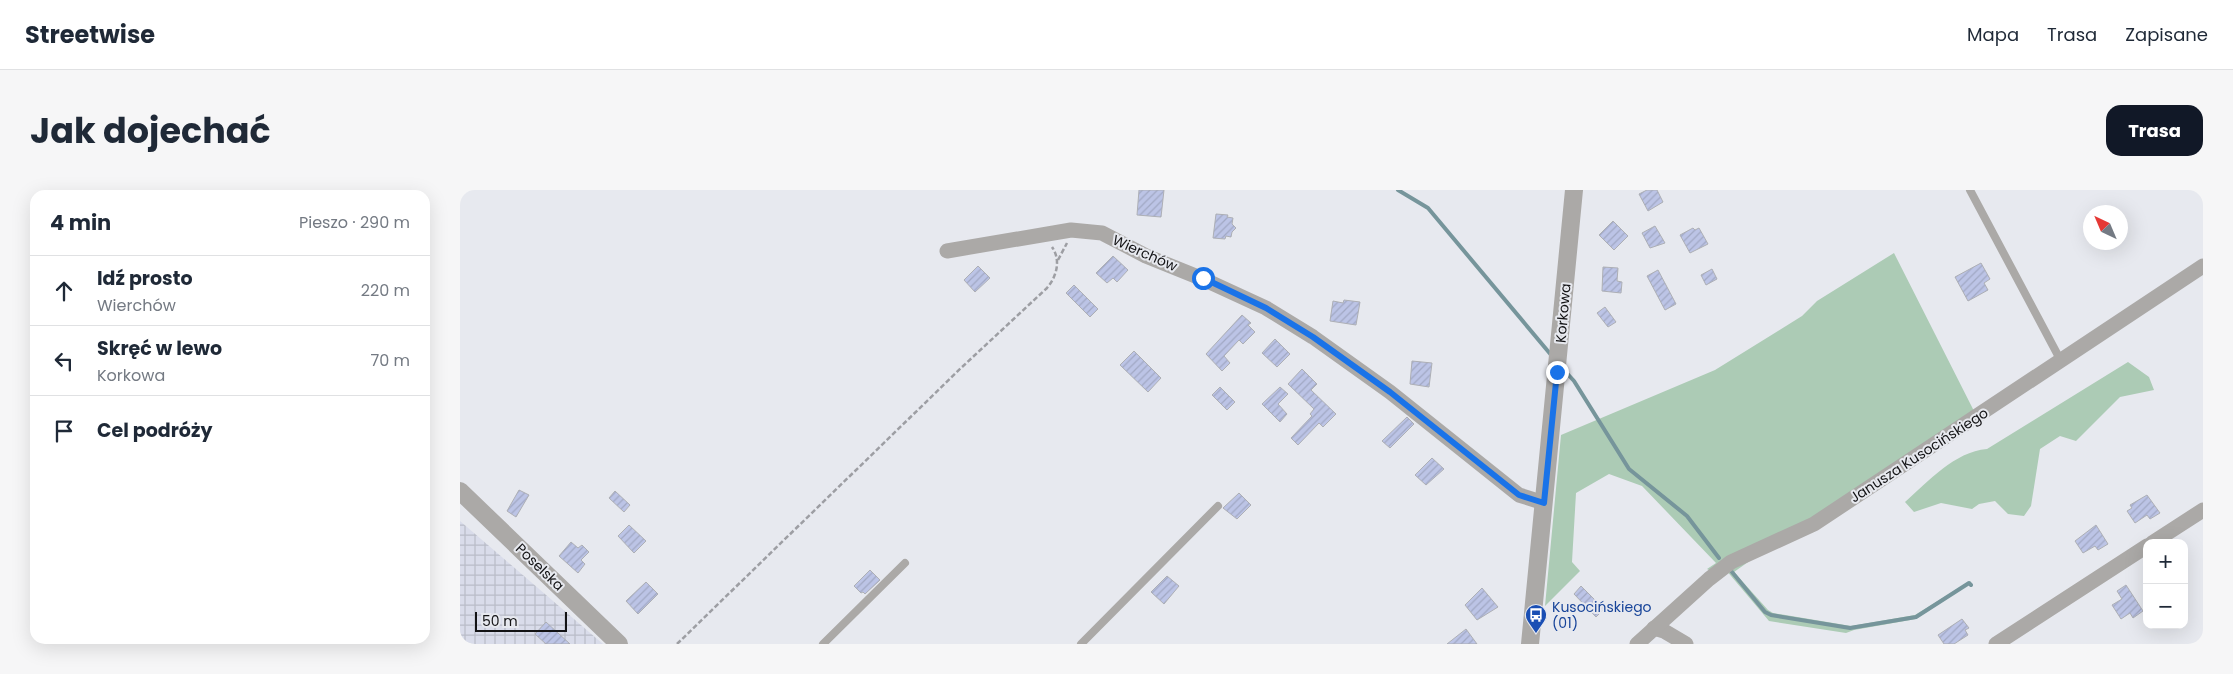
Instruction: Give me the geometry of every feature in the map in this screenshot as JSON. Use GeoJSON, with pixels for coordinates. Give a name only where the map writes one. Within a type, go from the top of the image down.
{"type":"FeatureCollection","features":[{"type":"Feature","properties":{"kind":"street","name":"Korkowa"},"geometry":{"type":"LineString","coordinates":[[1530,644],[1574,190]]}},
{"type":"Feature","properties":{"kind":"street","name":"Wierchów"},"geometry":{"type":"LineString","coordinates":[[947,251],[1071,230],[1102,233],[1146,256],[1203,278],[1266,308],[1313,337],[1390,392],[1519,495],[1544,503]]}},
{"type":"Feature","properties":{"kind":"street","name":"Janusza Kusocińskiego"},"geometry":{"type":"LineString","coordinates":[[1637,644],[1732,562],[1814,524],[2203,266]]}},
{"type":"Feature","properties":{"kind":"street","name":"Poselska"},"geometry":{"type":"LineString","coordinates":[[460,491],[619,644]]}},
{"type":"Feature","properties":{"kind":"street"},"geometry":{"type":"LineString","coordinates":[[2158,539],[2203,510]]}},
{"type":"Feature","properties":{"kind":"street"},"geometry":{"type":"LineString","coordinates":[[1996,644],[2143,549]]}},
{"type":"Feature","properties":{"kind":"street"},"geometry":{"type":"LineString","coordinates":[[1654,628],[1664,631],[1686,644]]}},
{"type":"Feature","properties":{"kind":"lane"},"geometry":{"type":"LineString","coordinates":[[1970,190],[2061,361]]}},
{"type":"Feature","properties":{"kind":"lane"},"geometry":{"type":"LineString","coordinates":[[1081,644],[1218,506]]}},
{"type":"Feature","properties":{"kind":"lane"},"geometry":{"type":"LineString","coordinates":[[823,644],[905,563]]}},
{"type":"Feature","properties":{"kind":"path"},"geometry":{"type":"LineString","coordinates":[[677,644],[961,368],[1048,288],[1053,281],[1058,260],[1050,244],[1037,236]]}},
{"type":"Feature","properties":{"kind":"shaded area"},"geometry":{"type":"Polygon","coordinates":[[[460,521],[603,644],[460,644],[460,521]]]}},
{"type":"Feature","properties":{"kind":"green space"},"geometry":{"type":"Polygon","coordinates":[[[1894,253],[1975,413],[1814,521],[1711,571],[1707,569],[1716,563],[1642,486],[1609,474],[1576,493],[1572,562],[1580,571],[1545,606],[1561,435],[1715,370],[1802,316],[1817,301],[1894,253]]]}},
{"type":"Feature","properties":{"kind":"green space"},"geometry":{"type":"Polygon","coordinates":[[[2128,362],[2149,377],[2154,390],[2120,397],[2076,441],[2060,436],[2040,449],[2031,506],[2024,516],[2008,514],[1995,501],[1979,504],[1972,509],[1941,503],[1914,512],[1905,502],[1953,462],[1975,451],[1987,449],[2128,362]]]}},
{"type":"Feature","properties":{"kind":"green space"},"geometry":{"type":"Polygon","coordinates":[[[1758,555],[1734,572],[1768,610],[1773,613],[1851,626],[1915,615],[1970,581],[1971,583],[1916,619],[1846,633],[1769,621],[1726,570],[1758,555]]]}},
{"type":"Feature","properties":{"kind":"building"},"geometry":{"type":"Polygon","coordinates":[[[1139,190],[1164,190],[1161,217],[1137,215],[1139,190]]]}},
{"type":"Feature","properties":{"kind":"building"},"geometry":{"type":"Polygon","coordinates":[[[1647,190],[1657,190],[1663,202],[1648,211],[1639,194],[1647,190]]]}},
{"type":"Feature","properties":{"kind":"building"},"geometry":{"type":"Polygon","coordinates":[[[1216,214],[1228,215],[1227,217],[1233,218],[1232,224],[1236,228],[1232,232],[1231,237],[1226,236],[1225,239],[1213,238],[1216,214]]]}},
{"type":"Feature","properties":{"kind":"building"},"geometry":{"type":"Polygon","coordinates":[[[1613,221],[1628,236],[1614,250],[1599,235],[1613,221]]]}},
{"type":"Feature","properties":{"kind":"building"},"geometry":{"type":"Polygon","coordinates":[[[1655,226],[1665,243],[1650,248],[1642,233],[1655,226]]]}},
{"type":"Feature","properties":{"kind":"building"},"geometry":{"type":"Polygon","coordinates":[[[1693,228],[1695,230],[1699,228],[1708,244],[1690,253],[1680,235],[1693,228]]]}},
{"type":"Feature","properties":{"kind":"building"},"geometry":{"type":"Polygon","coordinates":[[[1113,256],[1128,270],[1117,282],[1113,278],[1107,283],[1096,273],[1113,256]]]}},
{"type":"Feature","properties":{"kind":"building"},"geometry":{"type":"Polygon","coordinates":[[[1981,263],[1990,279],[1984,283],[1988,290],[1968,301],[1955,277],[1981,263]]]}},
{"type":"Feature","properties":{"kind":"building"},"geometry":{"type":"Polygon","coordinates":[[[978,266],[990,278],[975,292],[964,280],[978,266]]]}},
{"type":"Feature","properties":{"kind":"building"},"geometry":{"type":"Polygon","coordinates":[[[1603,267],[1618,268],[1617,281],[1622,282],[1621,293],[1602,291],[1603,267]]]}},
{"type":"Feature","properties":{"kind":"building"},"geometry":{"type":"Polygon","coordinates":[[[1712,269],[1717,279],[1706,285],[1701,275],[1712,269]]]}},
{"type":"Feature","properties":{"kind":"building"},"geometry":{"type":"Polygon","coordinates":[[[1658,270],[1676,304],[1665,310],[1647,276],[1658,270]]]}},
{"type":"Feature","properties":{"kind":"building"},"geometry":{"type":"Polygon","coordinates":[[[1074,285],[1098,309],[1090,317],[1066,293],[1074,285]]]}},
{"type":"Feature","properties":{"kind":"building"},"geometry":{"type":"Polygon","coordinates":[[[1344,300],[1360,302],[1356,325],[1330,321],[1333,301],[1343,303],[1344,300]]]}},
{"type":"Feature","properties":{"kind":"building"},"geometry":{"type":"Polygon","coordinates":[[[1605,307],[1616,322],[1608,327],[1597,313],[1605,307]]]}},
{"type":"Feature","properties":{"kind":"building"},"geometry":{"type":"Polygon","coordinates":[[[1242,315],[1251,323],[1248,325],[1255,332],[1243,344],[1239,340],[1224,356],[1230,363],[1222,371],[1206,354],[1242,315]]]}},
{"type":"Feature","properties":{"kind":"building"},"geometry":{"type":"Polygon","coordinates":[[[1275,339],[1290,354],[1277,367],[1262,353],[1275,339]]]}},
{"type":"Feature","properties":{"kind":"building"},"geometry":{"type":"Polygon","coordinates":[[[1134,351],[1161,378],[1148,392],[1120,365],[1134,351]]]}},
{"type":"Feature","properties":{"kind":"building"},"geometry":{"type":"Polygon","coordinates":[[[1412,361],[1432,363],[1429,387],[1410,384],[1412,361]]]}},
{"type":"Feature","properties":{"kind":"building"},"geometry":{"type":"Polygon","coordinates":[[[1302,369],[1317,384],[1311,390],[1336,414],[1323,427],[1319,423],[1298,445],[1291,438],[1312,416],[1310,414],[1314,409],[1288,384],[1302,369]]]}},
{"type":"Feature","properties":{"kind":"building"},"geometry":{"type":"Polygon","coordinates":[[[1220,387],[1235,402],[1227,410],[1212,395],[1220,387]]]}},
{"type":"Feature","properties":{"kind":"building"},"geometry":{"type":"Polygon","coordinates":[[[1280,387],[1288,394],[1278,404],[1287,414],[1280,422],[1262,404],[1280,387]]]}},
{"type":"Feature","properties":{"kind":"building"},"geometry":{"type":"Polygon","coordinates":[[[1407,417],[1414,424],[1390,448],[1382,441],[1407,417]]]}},
{"type":"Feature","properties":{"kind":"building"},"geometry":{"type":"Polygon","coordinates":[[[1432,458],[1444,469],[1426,485],[1415,475],[1432,458]]]}},
{"type":"Feature","properties":{"kind":"building"},"geometry":{"type":"Polygon","coordinates":[[[519,490],[529,495],[516,517],[507,511],[519,490]]]}},
{"type":"Feature","properties":{"kind":"building"},"geometry":{"type":"Polygon","coordinates":[[[615,491],[630,505],[624,512],[609,498],[615,491]]]}},
{"type":"Feature","properties":{"kind":"building"},"geometry":{"type":"Polygon","coordinates":[[[1239,493],[1251,505],[1237,519],[1223,508],[1239,493]]]}},
{"type":"Feature","properties":{"kind":"building"},"geometry":{"type":"Polygon","coordinates":[[[2147,495],[2160,513],[2150,519],[2147,515],[2135,523],[2127,511],[2132,508],[2130,505],[2147,495]]]}},
{"type":"Feature","properties":{"kind":"building"},"geometry":{"type":"Polygon","coordinates":[[[629,525],[646,541],[634,553],[618,536],[629,525]]]}},
{"type":"Feature","properties":{"kind":"building"},"geometry":{"type":"Polygon","coordinates":[[[2096,525],[2108,544],[2098,550],[2095,546],[2083,553],[2075,541],[2096,525]]]}},
{"type":"Feature","properties":{"kind":"building"},"geometry":{"type":"Polygon","coordinates":[[[571,542],[578,548],[582,545],[589,552],[581,560],[585,564],[578,573],[559,556],[571,542]]]}},
{"type":"Feature","properties":{"kind":"building"},"geometry":{"type":"Polygon","coordinates":[[[870,570],[880,580],[865,594],[861,593],[854,586],[870,570]]]}},
{"type":"Feature","properties":{"kind":"building"},"geometry":{"type":"Polygon","coordinates":[[[1167,576],[1179,586],[1164,604],[1151,592],[1167,576]]]}},
{"type":"Feature","properties":{"kind":"building"},"geometry":{"type":"Polygon","coordinates":[[[646,582],[658,594],[638,614],[626,601],[646,582]]]}},
{"type":"Feature","properties":{"kind":"building"},"geometry":{"type":"Polygon","coordinates":[[[2126,585],[2143,611],[2133,618],[2130,613],[2121,619],[2112,605],[2122,599],[2117,591],[2126,585]]]}},
{"type":"Feature","properties":{"kind":"building"},"geometry":{"type":"Polygon","coordinates":[[[1581,586],[1604,609],[1596,617],[1574,594],[1581,586]]]}},
{"type":"Feature","properties":{"kind":"building"},"geometry":{"type":"Polygon","coordinates":[[[1482,588],[1498,607],[1477,620],[1465,605],[1482,588]]]}},
{"type":"Feature","properties":{"kind":"building"},"geometry":{"type":"Polygon","coordinates":[[[1962,619],[1969,628],[1965,630],[1968,635],[1954,644],[1944,644],[1938,635],[1962,619]]]}},
{"type":"Feature","properties":{"kind":"building"},"geometry":{"type":"Polygon","coordinates":[[[546,622],[570,644],[546,644],[535,634],[546,622]]]}},
{"type":"Feature","properties":{"kind":"building"},"geometry":{"type":"Polygon","coordinates":[[[1466,629],[1477,644],[1447,644],[1466,629]]]}},
{"type":"Feature","properties":{"kind":"waterway"},"geometry":{"type":"LineString","coordinates":[[1398,190],[1428,208],[1552,356]]}},
{"type":"Feature","properties":{"kind":"waterway"},"geometry":{"type":"LineString","coordinates":[[1563,369],[1574,381],[1629,469],[1687,516],[1719,558]]}},
{"type":"Feature","properties":{"kind":"waterway"},"geometry":{"type":"LineString","coordinates":[[1732,572],[1765,612],[1771,615],[1850,628],[1916,617],[1969,583],[1971,585]]}},
{"type":"Feature","properties":{"kind":"place","name":"Kusocińskiego (01)"},"geometry":{"type":"Point","coordinates":[1536,634]}},
{"type":"Feature","properties":{"kind":"route"},"geometry":{"type":"LineString","coordinates":[[1203,278],[1266,308],[1313,337],[1390,392],[1519,495],[1544,503],[1557,372]]}}]}
